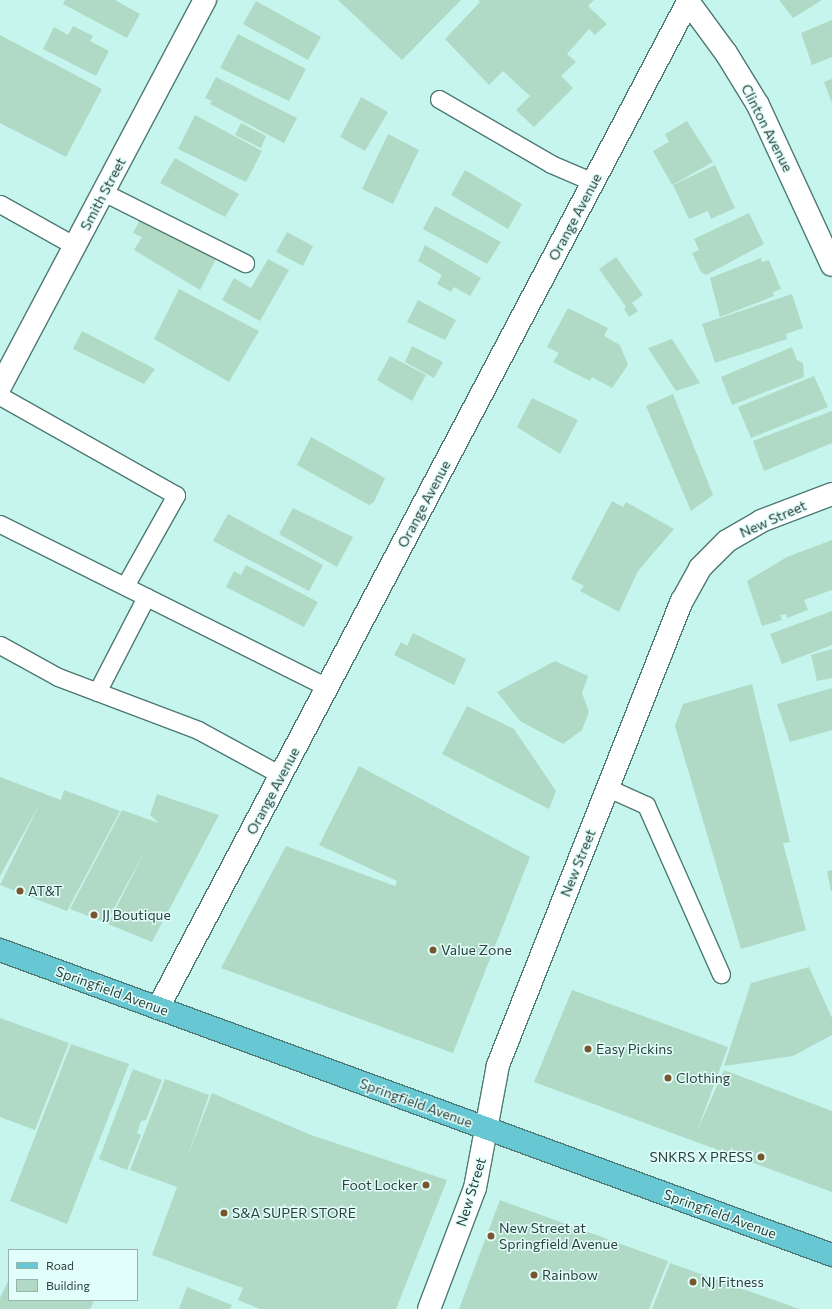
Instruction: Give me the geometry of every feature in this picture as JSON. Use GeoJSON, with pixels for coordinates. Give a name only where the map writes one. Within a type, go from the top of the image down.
{"type":"FeatureCollection","features":[{"type":"Feature","properties":{"kind":"main road","name":"Springfield Avenue"},"geometry":{"type":"LineString","coordinates":[[0,950],[832,1255]]}},
{"type":"Feature","properties":{"kind":"street","name":"Smith Street"},"geometry":{"type":"LineString","coordinates":[[0,387],[205,0]]}},
{"type":"Feature","properties":{"kind":"street","name":"Orange Avenue"},"geometry":{"type":"LineString","coordinates":[[158,1008],[688,1]]}},
{"type":"Feature","properties":{"kind":"street","name":"Clinton Avenue"},"geometry":{"type":"LineString","coordinates":[[688,1],[726,53],[758,105],[832,265]]}},
{"type":"Feature","properties":{"kind":"street","name":"New Street"},"geometry":{"type":"LineString","coordinates":[[429,1309],[475,1188],[498,1065],[682,601],[700,568],[726,541],[742,531],[832,494]]}},
{"type":"Feature","properties":{"kind":"lane"},"geometry":{"type":"LineString","coordinates":[[439,99],[551,164],[593,182]]}},
{"type":"Feature","properties":{"kind":"lane"},"geometry":{"type":"LineString","coordinates":[[104,192],[245,263]]}},
{"type":"Feature","properties":{"kind":"lane"},"geometry":{"type":"LineString","coordinates":[[0,204],[75,246]]}},
{"type":"Feature","properties":{"kind":"lane"},"geometry":{"type":"LineString","coordinates":[[0,396],[176,495],[125,586]]}},
{"type":"Feature","properties":{"kind":"lane"},"geometry":{"type":"LineString","coordinates":[[0,524],[327,687]]}},
{"type":"Feature","properties":{"kind":"lane"},"geometry":{"type":"LineString","coordinates":[[97,692],[146,597]]}},
{"type":"Feature","properties":{"kind":"lane"},"geometry":{"type":"LineString","coordinates":[[0,645],[58,677],[198,730],[281,775]]}},
{"type":"Feature","properties":{"kind":"lane"},"geometry":{"type":"LineString","coordinates":[[608,788],[646,805],[721,974]]}},
{"type":"Feature","properties":{"kind":"building"},"geometry":{"type":"Polygon","coordinates":[[[65,0],[115,0],[140,14],[127,38],[63,4],[65,0]]]}},
{"type":"Feature","properties":{"kind":"building"},"geometry":{"type":"Polygon","coordinates":[[[338,0],[461,0],[402,60],[338,0]]]}},
{"type":"Feature","properties":{"kind":"building"},"geometry":{"type":"Polygon","coordinates":[[[478,0],[594,0],[588,6],[607,24],[595,35],[589,29],[567,54],[576,62],[561,76],[573,88],[534,127],[516,110],[530,96],[503,71],[489,85],[445,39],[480,2],[478,0]]]}},
{"type":"Feature","properties":{"kind":"building"},"geometry":{"type":"Polygon","coordinates":[[[779,0],[822,0],[793,18],[779,0]]]}},
{"type":"Feature","properties":{"kind":"building"},"geometry":{"type":"Polygon","coordinates":[[[256,1],[321,37],[308,60],[243,24],[256,1]]]}},
{"type":"Feature","properties":{"kind":"building"},"geometry":{"type":"Polygon","coordinates":[[[832,20],[832,57],[812,65],[801,33],[832,20]]]}},
{"type":"Feature","properties":{"kind":"building"},"geometry":{"type":"Polygon","coordinates":[[[73,26],[93,36],[90,41],[109,51],[96,76],[43,49],[54,27],[68,35],[73,26]]]}},
{"type":"Feature","properties":{"kind":"building"},"geometry":{"type":"Polygon","coordinates":[[[238,34],[306,69],[289,101],[220,68],[238,34]]]}},
{"type":"Feature","properties":{"kind":"building"},"geometry":{"type":"Polygon","coordinates":[[[0,35],[102,89],[66,157],[0,123],[0,35]]]}},
{"type":"Feature","properties":{"kind":"building"},"geometry":{"type":"Polygon","coordinates":[[[216,77],[297,118],[284,143],[210,104],[212,101],[205,98],[216,77]]]}},
{"type":"Feature","properties":{"kind":"building"},"geometry":{"type":"Polygon","coordinates":[[[832,79],[832,103],[824,82],[832,79]]]}},
{"type":"Feature","properties":{"kind":"building"},"geometry":{"type":"Polygon","coordinates":[[[361,97],[388,112],[365,151],[340,137],[361,97]]]}},
{"type":"Feature","properties":{"kind":"building"},"geometry":{"type":"Polygon","coordinates":[[[195,115],[262,151],[246,182],[178,149],[195,115]]]}},
{"type":"Feature","properties":{"kind":"building"},"geometry":{"type":"Polygon","coordinates":[[[687,121],[713,162],[672,185],[653,151],[669,142],[665,134],[687,121]]]}},
{"type":"Feature","properties":{"kind":"building"},"geometry":{"type":"Polygon","coordinates":[[[241,123],[266,136],[261,148],[235,135],[241,123]]]}},
{"type":"Feature","properties":{"kind":"building"},"geometry":{"type":"Polygon","coordinates":[[[388,134],[419,150],[393,204],[362,189],[388,134]]]}},
{"type":"Feature","properties":{"kind":"building"},"geometry":{"type":"Polygon","coordinates":[[[175,158],[239,194],[225,217],[160,183],[175,158]]]}},
{"type":"Feature","properties":{"kind":"building"},"geometry":{"type":"Polygon","coordinates":[[[715,165],[735,208],[711,219],[708,211],[689,219],[673,185],[715,165]]]}},
{"type":"Feature","properties":{"kind":"building"},"geometry":{"type":"Polygon","coordinates":[[[465,170],[522,204],[508,229],[451,195],[465,170]]]}},
{"type":"Feature","properties":{"kind":"building"},"geometry":{"type":"Polygon","coordinates":[[[435,206],[501,242],[487,264],[423,229],[435,206]]]}},
{"type":"Feature","properties":{"kind":"building"},"geometry":{"type":"Polygon","coordinates":[[[749,213],[764,244],[706,275],[701,272],[692,253],[699,250],[694,239],[749,213]]]}},
{"type":"Feature","properties":{"kind":"building"},"geometry":{"type":"Polygon","coordinates":[[[141,218],[216,259],[200,290],[134,250],[142,237],[133,233],[141,218]]]}},
{"type":"Feature","properties":{"kind":"building"},"geometry":{"type":"Polygon","coordinates":[[[287,232],[313,246],[303,266],[276,252],[287,232]]]}},
{"type":"Feature","properties":{"kind":"building"},"geometry":{"type":"Polygon","coordinates":[[[425,245],[481,278],[470,296],[454,287],[451,292],[437,284],[442,275],[418,261],[425,245]]]}},
{"type":"Feature","properties":{"kind":"building"},"geometry":{"type":"Polygon","coordinates":[[[616,257],[643,295],[632,303],[638,311],[629,317],[624,309],[626,307],[599,269],[616,257]]]}},
{"type":"Feature","properties":{"kind":"building"},"geometry":{"type":"Polygon","coordinates":[[[761,258],[762,262],[769,260],[781,289],[773,292],[774,296],[720,317],[710,278],[761,258]]]}},
{"type":"Feature","properties":{"kind":"building"},"geometry":{"type":"Polygon","coordinates":[[[268,259],[289,270],[260,321],[222,300],[234,278],[251,288],[268,259]]]}},
{"type":"Feature","properties":{"kind":"building"},"geometry":{"type":"Polygon","coordinates":[[[179,289],[259,331],[229,382],[154,339],[179,289]]]}},
{"type":"Feature","properties":{"kind":"building"},"geometry":{"type":"Polygon","coordinates":[[[792,294],[803,328],[786,334],[787,339],[715,363],[702,324],[792,294]]]}},
{"type":"Feature","properties":{"kind":"building"},"geometry":{"type":"Polygon","coordinates":[[[418,300],[456,320],[445,340],[407,322],[418,300]]]}},
{"type":"Feature","properties":{"kind":"building"},"geometry":{"type":"Polygon","coordinates":[[[568,308],[608,328],[604,336],[620,345],[628,365],[612,388],[592,377],[590,381],[553,362],[559,353],[547,347],[568,308]]]}},
{"type":"Feature","properties":{"kind":"building"},"geometry":{"type":"Polygon","coordinates":[[[82,331],[155,369],[144,384],[73,349],[82,331]]]}},
{"type":"Feature","properties":{"kind":"building"},"geometry":{"type":"Polygon","coordinates":[[[672,339],[700,383],[676,391],[648,348],[672,339]]]}},
{"type":"Feature","properties":{"kind":"building"},"geometry":{"type":"Polygon","coordinates":[[[412,346],[443,362],[434,378],[405,362],[412,346]]]}},
{"type":"Feature","properties":{"kind":"building"},"geometry":{"type":"Polygon","coordinates":[[[792,347],[797,360],[803,363],[804,377],[732,405],[721,377],[792,347]]]}},
{"type":"Feature","properties":{"kind":"building"},"geometry":{"type":"Polygon","coordinates":[[[390,356],[426,375],[412,401],[377,380],[390,356]]]}},
{"type":"Feature","properties":{"kind":"building"},"geometry":{"type":"Polygon","coordinates":[[[814,376],[828,407],[751,438],[738,407],[814,376]]]}},
{"type":"Feature","properties":{"kind":"building"},"geometry":{"type":"Polygon","coordinates":[[[673,394],[713,495],[691,511],[646,406],[673,394]]]}},
{"type":"Feature","properties":{"kind":"building"},"geometry":{"type":"Polygon","coordinates":[[[532,398],[578,420],[560,454],[517,427],[532,398]]]}},
{"type":"Feature","properties":{"kind":"building"},"geometry":{"type":"Polygon","coordinates":[[[832,411],[832,443],[764,471],[753,441],[832,411]]]}},
{"type":"Feature","properties":{"kind":"building"},"geometry":{"type":"Polygon","coordinates":[[[311,437],[385,478],[374,502],[369,505],[297,465],[311,437]]]}},
{"type":"Feature","properties":{"kind":"building"},"geometry":{"type":"Polygon","coordinates":[[[612,501],[623,507],[626,502],[674,529],[638,571],[619,612],[580,591],[584,586],[571,579],[612,501]]]}},
{"type":"Feature","properties":{"kind":"building"},"geometry":{"type":"Polygon","coordinates":[[[293,508],[353,537],[337,567],[279,534],[293,508]]]}},
{"type":"Feature","properties":{"kind":"building"},"geometry":{"type":"Polygon","coordinates":[[[228,514],[323,565],[309,591],[213,541],[228,514]]]}},
{"type":"Feature","properties":{"kind":"building"},"geometry":{"type":"Polygon","coordinates":[[[832,540],[832,590],[804,600],[808,610],[787,618],[786,614],[780,615],[782,620],[762,626],[747,581],[787,557],[832,540]]]}},
{"type":"Feature","properties":{"kind":"building"},"geometry":{"type":"Polygon","coordinates":[[[246,565],[318,602],[304,627],[226,587],[234,571],[241,575],[246,565]]]}},
{"type":"Feature","properties":{"kind":"building"},"geometry":{"type":"Polygon","coordinates":[[[832,611],[832,645],[782,664],[770,634],[832,611]]]}},
{"type":"Feature","properties":{"kind":"building"},"geometry":{"type":"Polygon","coordinates":[[[413,633],[466,659],[454,685],[394,655],[401,642],[407,646],[413,633]]]}},
{"type":"Feature","properties":{"kind":"building"},"geometry":{"type":"Polygon","coordinates":[[[832,649],[832,678],[817,681],[811,655],[832,649]]]}},
{"type":"Feature","properties":{"kind":"building"},"geometry":{"type":"Polygon","coordinates":[[[555,661],[588,676],[582,693],[589,712],[582,730],[563,744],[520,721],[497,692],[555,661]]]}},
{"type":"Feature","properties":{"kind":"building"},"geometry":{"type":"Polygon","coordinates":[[[752,684],[790,842],[783,843],[806,930],[741,949],[675,726],[683,704],[752,684]]]}},
{"type":"Feature","properties":{"kind":"building"},"geometry":{"type":"Polygon","coordinates":[[[832,688],[832,730],[790,742],[777,704],[832,688]]]}},
{"type":"Feature","properties":{"kind":"building"},"geometry":{"type":"Polygon","coordinates":[[[467,706],[514,729],[556,791],[549,809],[442,754],[467,706]]]}},
{"type":"Feature","properties":{"kind":"building","name":"Value Zone"},"geometry":{"type":"Polygon","coordinates":[[[359,766],[530,857],[453,1053],[221,968],[286,846],[395,886],[397,881],[319,845],[359,766]]]}},
{"type":"Feature","properties":{"kind":"building"},"geometry":{"type":"Polygon","coordinates":[[[0,777],[61,800],[64,790],[120,811],[67,911],[0,885],[40,803],[0,876],[0,777]]]}},
{"type":"Feature","properties":{"kind":"building"},"geometry":{"type":"Polygon","coordinates":[[[157,794],[219,815],[152,942],[108,924],[148,845],[106,923],[70,909],[122,810],[159,823],[150,815],[157,794]]]}},
{"type":"Feature","properties":{"kind":"building"},"geometry":{"type":"Polygon","coordinates":[[[832,870],[832,891],[831,891],[827,871],[832,870]]]}},
{"type":"Feature","properties":{"kind":"building"},"geometry":{"type":"Polygon","coordinates":[[[809,967],[832,1018],[832,1035],[793,1056],[724,1066],[751,983],[809,967]]]}},
{"type":"Feature","properties":{"kind":"building"},"geometry":{"type":"Polygon","coordinates":[[[572,990],[728,1047],[697,1131],[724,1070],[832,1111],[832,1192],[534,1082],[572,990]]]}},
{"type":"Feature","properties":{"kind":"building"},"geometry":{"type":"Polygon","coordinates":[[[0,1018],[69,1043],[35,1130],[0,1117],[0,1018]]]}},
{"type":"Feature","properties":{"kind":"building"},"geometry":{"type":"Polygon","coordinates":[[[71,1044],[129,1064],[67,1224],[10,1201],[71,1044]]]}},
{"type":"Feature","properties":{"kind":"building"},"geometry":{"type":"Polygon","coordinates":[[[133,1069],[162,1080],[146,1120],[141,1121],[137,1133],[141,1135],[127,1170],[99,1159],[133,1069]]]}},
{"type":"Feature","properties":{"kind":"building"},"geometry":{"type":"Polygon","coordinates":[[[165,1079],[209,1095],[187,1158],[212,1093],[311,1135],[447,1180],[396,1309],[260,1309],[238,1300],[243,1288],[152,1255],[177,1187],[130,1170],[165,1079]]]}},
{"type":"Feature","properties":{"kind":"building","name":"Rainbow"},"geometry":{"type":"Polygon","coordinates":[[[500,1200],[668,1261],[649,1309],[459,1309],[500,1200]]]}},
{"type":"Feature","properties":{"kind":"building","name":"NJ Fitness"},"geometry":{"type":"Polygon","coordinates":[[[670,1263],[777,1301],[799,1309],[652,1309],[670,1263]]]}},
{"type":"Feature","properties":{"kind":"building"},"geometry":{"type":"Polygon","coordinates":[[[8,1281],[8,1301],[94,1301],[90,1309],[0,1309],[0,1298],[8,1281]]]}},
{"type":"Feature","properties":{"kind":"building"},"geometry":{"type":"Polygon","coordinates":[[[187,1287],[232,1305],[230,1309],[179,1309],[187,1287]]]}},
{"type":"Feature","properties":{"kind":"place","name":"AT&T"},"geometry":{"type":"Point","coordinates":[20,891]}},
{"type":"Feature","properties":{"kind":"place","name":"JJ Boutique"},"geometry":{"type":"Point","coordinates":[94,915]}},
{"type":"Feature","properties":{"kind":"place","name":"Value Zone"},"geometry":{"type":"Point","coordinates":[433,950]}},
{"type":"Feature","properties":{"kind":"place","name":"Easy Pickins"},"geometry":{"type":"Point","coordinates":[588,1049]}},
{"type":"Feature","properties":{"kind":"place","name":"Clothing"},"geometry":{"type":"Point","coordinates":[668,1078]}},
{"type":"Feature","properties":{"kind":"place","name":"SNKRS X PRESS"},"geometry":{"type":"Point","coordinates":[761,1157]}},
{"type":"Feature","properties":{"kind":"place","name":"Foot Locker"},"geometry":{"type":"Point","coordinates":[426,1185]}},
{"type":"Feature","properties":{"kind":"place","name":"S&A SUPER STORE"},"geometry":{"type":"Point","coordinates":[224,1213]}},
{"type":"Feature","properties":{"kind":"place","name":"New Street at Springfield Avenue"},"geometry":{"type":"Point","coordinates":[491,1236]}},
{"type":"Feature","properties":{"kind":"place","name":"Rainbow"},"geometry":{"type":"Point","coordinates":[534,1275]}},
{"type":"Feature","properties":{"kind":"place","name":"NJ Fitness"},"geometry":{"type":"Point","coordinates":[693,1282]}}]}
